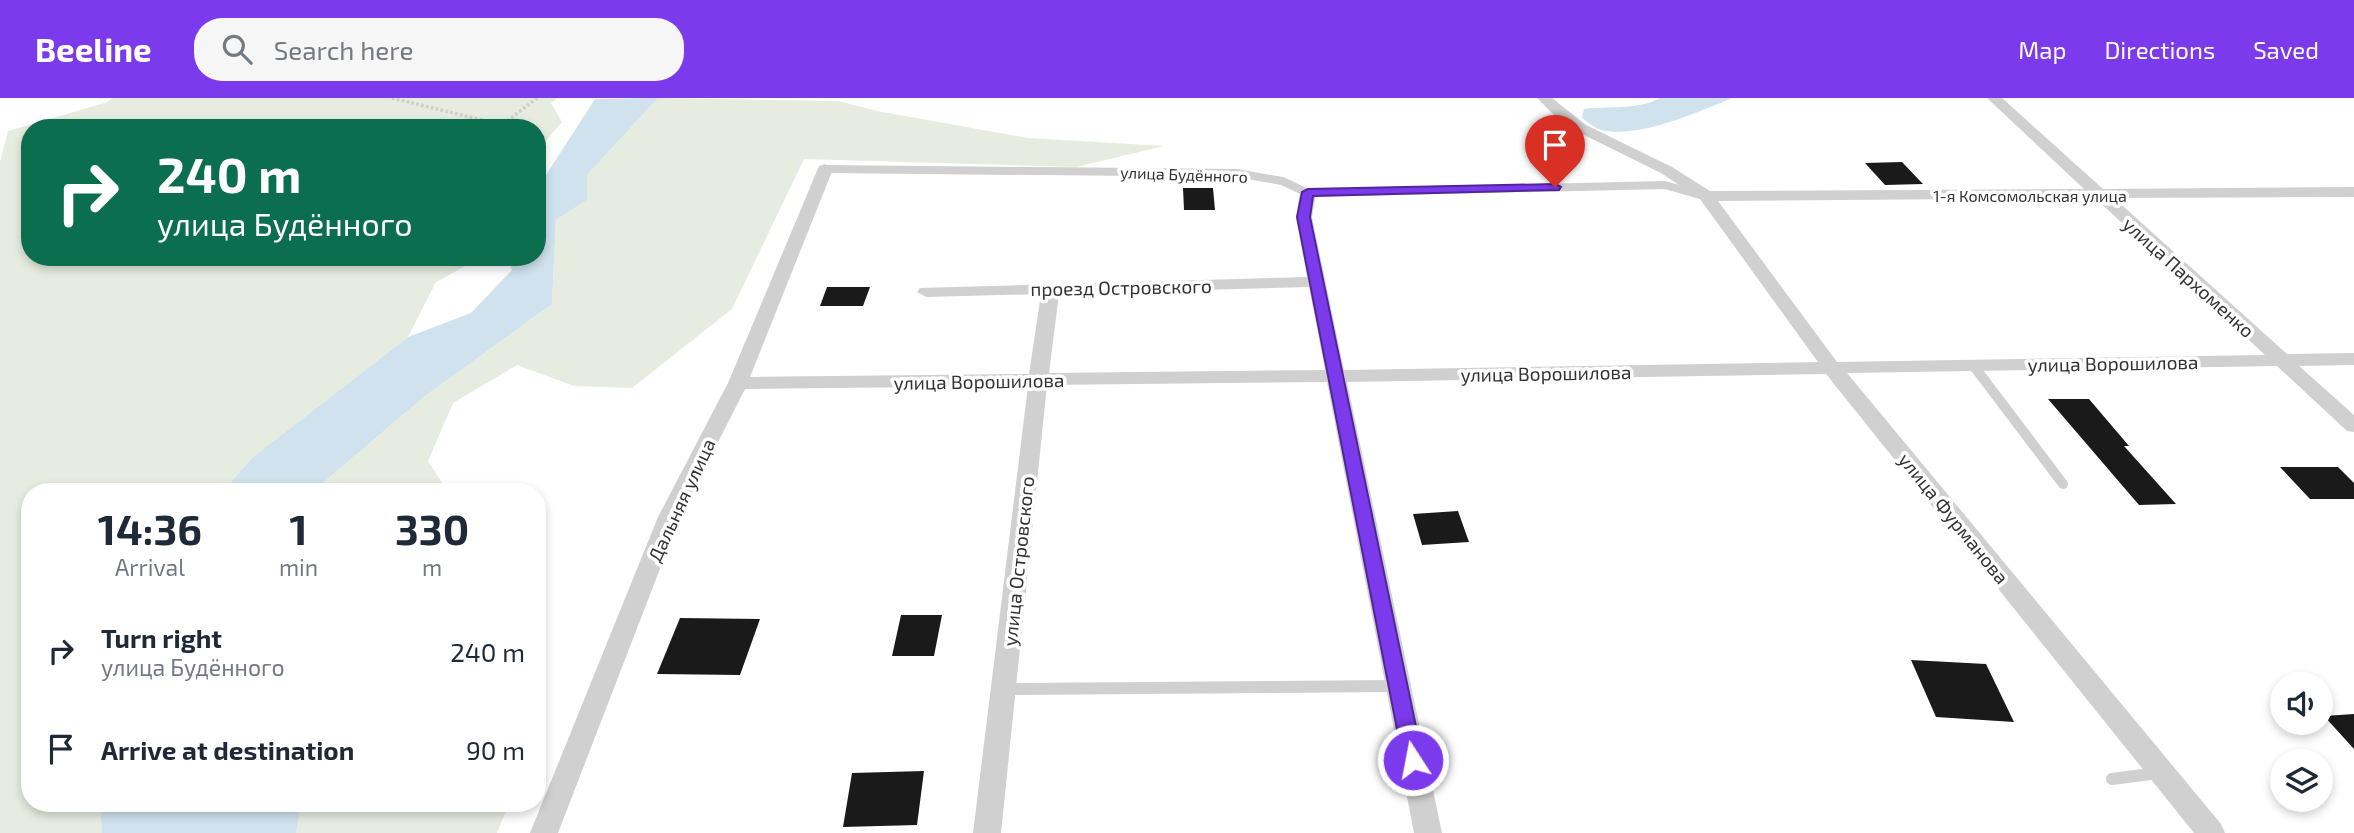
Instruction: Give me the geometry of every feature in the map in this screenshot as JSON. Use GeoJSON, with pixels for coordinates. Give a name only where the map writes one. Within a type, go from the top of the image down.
{"type":"FeatureCollection","features":[{"type":"Feature","properties":{"kind":"street"},"geometry":{"type":"LineString","coordinates":[[1544,98],[1558,114],[1581,130],[1682,179],[1706,196]]}},
{"type":"Feature","properties":{"kind":"street","name":"улица Пархоменко"},"geometry":{"type":"LineString","coordinates":[[1994,98],[2354,426]]}},
{"type":"Feature","properties":{"kind":"street","name":"Дальняя улица"},"geometry":{"type":"LineString","coordinates":[[544,833],[669,517],[738,383],[825,169]]}},
{"type":"Feature","properties":{"kind":"street"},"geometry":{"type":"LineString","coordinates":[[1308,192],[1304,217],[1316,282],[1428,833]]}},
{"type":"Feature","properties":{"kind":"street","name":"1-я Комсомольская улица"},"geometry":{"type":"LineString","coordinates":[[1706,196],[2354,192]]}},
{"type":"Feature","properties":{"kind":"street","name":"улица Фурманова"},"geometry":{"type":"LineString","coordinates":[[1706,196],[1832,368],[2211,833]]}},
{"type":"Feature","properties":{"kind":"street","name":"проезд Островского"},"geometry":{"type":"LineString","coordinates":[[926,292],[1316,282]]}},
{"type":"Feature","properties":{"kind":"street","name":"улица Островского"},"geometry":{"type":"LineString","coordinates":[[986,833],[1051,288]]}},
{"type":"Feature","properties":{"kind":"street","name":"улица Ворошилова"},"geometry":{"type":"LineString","coordinates":[[738,383],[2354,359]]}},
{"type":"Feature","properties":{"kind":"lane","name":"улица Будённого"},"geometry":{"type":"LineString","coordinates":[[825,169],[1236,173],[1282,181],[1308,192],[1665,185],[1706,196]]}},
{"type":"Feature","properties":{"kind":"lane"},"geometry":{"type":"LineString","coordinates":[[1973,365],[2063,484]]}},
{"type":"Feature","properties":{"kind":"lane"},"geometry":{"type":"LineString","coordinates":[[1004,689],[1399,686]]}},
{"type":"Feature","properties":{"kind":"lane"},"geometry":{"type":"LineString","coordinates":[[2112,779],[2162,772]]}},
{"type":"Feature","properties":{"kind":"path"},"geometry":{"type":"LineString","coordinates":[[392,98],[478,119]]}},
{"type":"Feature","properties":{"kind":"path"},"geometry":{"type":"LineString","coordinates":[[510,119],[537,98]]}},
{"type":"Feature","properties":{"kind":"shaded area"},"geometry":{"type":"Polygon","coordinates":[[[112,98],[558,98],[551,103],[562,122],[546,141],[546,119],[49,119],[108,102],[112,98]]]}},
{"type":"Feature","properties":{"kind":"shaded area"},"geometry":{"type":"Polygon","coordinates":[[[658,98],[838,101],[877,111],[1028,138],[1164,146],[1076,167],[804,159],[732,309],[632,388],[574,386],[517,365],[453,403],[428,461],[442,483],[323,483],[425,396],[552,304],[556,220],[587,200],[587,175],[658,98]]]}},
{"type":"Feature","properties":{"kind":"shaded area"},"geometry":{"type":"Polygon","coordinates":[[[21,127],[21,266],[465,266],[436,282],[408,337],[253,457],[230,483],[21,483],[21,812],[101,812],[102,833],[0,833],[0,162],[8,131],[21,127]]]}},
{"type":"Feature","properties":{"kind":"shaded area"},"geometry":{"type":"Polygon","coordinates":[[[300,812],[505,812],[497,833],[296,833],[300,812]]]}},
{"type":"Feature","properties":{"kind":"water"},"geometry":{"type":"Polygon","coordinates":[[[658,98],[587,175],[587,200],[556,220],[552,304],[425,396],[323,483],[230,483],[253,457],[408,337],[471,313],[512,270],[510,266],[546,266],[546,175],[595,99],[658,98]]]}},
{"type":"Feature","properties":{"kind":"water"},"geometry":{"type":"Polygon","coordinates":[[[1660,98],[1733,98],[1668,123],[1633,131],[1601,130],[1582,118],[1584,109],[1633,106],[1660,98]]]}},
{"type":"Feature","properties":{"kind":"water"},"geometry":{"type":"Polygon","coordinates":[[[101,812],[300,812],[296,833],[102,833],[101,812]]]}},
{"type":"Feature","properties":{"kind":"building"},"geometry":{"type":"Polygon","coordinates":[[[1902,162],[1923,184],[1885,185],[1865,163],[1902,162]]]}},
{"type":"Feature","properties":{"kind":"building"},"geometry":{"type":"Polygon","coordinates":[[[1183,188],[1213,188],[1215,210],[1184,210],[1183,188]]]}},
{"type":"Feature","properties":{"kind":"building"},"geometry":{"type":"Polygon","coordinates":[[[827,287],[870,287],[863,306],[820,306],[827,287]]]}},
{"type":"Feature","properties":{"kind":"building"},"geometry":{"type":"Polygon","coordinates":[[[2048,399],[2089,399],[2129,446],[2124,446],[2176,504],[2139,505],[2048,399]]]}},
{"type":"Feature","properties":{"kind":"building"},"geometry":{"type":"Polygon","coordinates":[[[2280,467],[2338,467],[2354,483],[2354,499],[2310,499],[2280,467]]]}},
{"type":"Feature","properties":{"kind":"building"},"geometry":{"type":"Polygon","coordinates":[[[1458,511],[1469,542],[1422,545],[1413,514],[1458,511]]]}},
{"type":"Feature","properties":{"kind":"building"},"geometry":{"type":"Polygon","coordinates":[[[901,615],[942,615],[934,656],[892,656],[901,615]]]}},
{"type":"Feature","properties":{"kind":"building"},"geometry":{"type":"Polygon","coordinates":[[[680,618],[760,619],[740,675],[657,674],[680,618]]]}},
{"type":"Feature","properties":{"kind":"building"},"geometry":{"type":"Polygon","coordinates":[[[1911,660],[1986,664],[2014,722],[1936,717],[1911,660]]]}},
{"type":"Feature","properties":{"kind":"building"},"geometry":{"type":"Polygon","coordinates":[[[2354,714],[2354,749],[2333,726],[2333,715],[2354,714]]]}},
{"type":"Feature","properties":{"kind":"building"},"geometry":{"type":"Polygon","coordinates":[[[924,771],[917,825],[843,827],[852,773],[924,771]]]}},
{"type":"Feature","properties":{"kind":"route"},"geometry":{"type":"LineString","coordinates":[[1413,760],[1304,217],[1308,192],[1555,187]]}}]}
